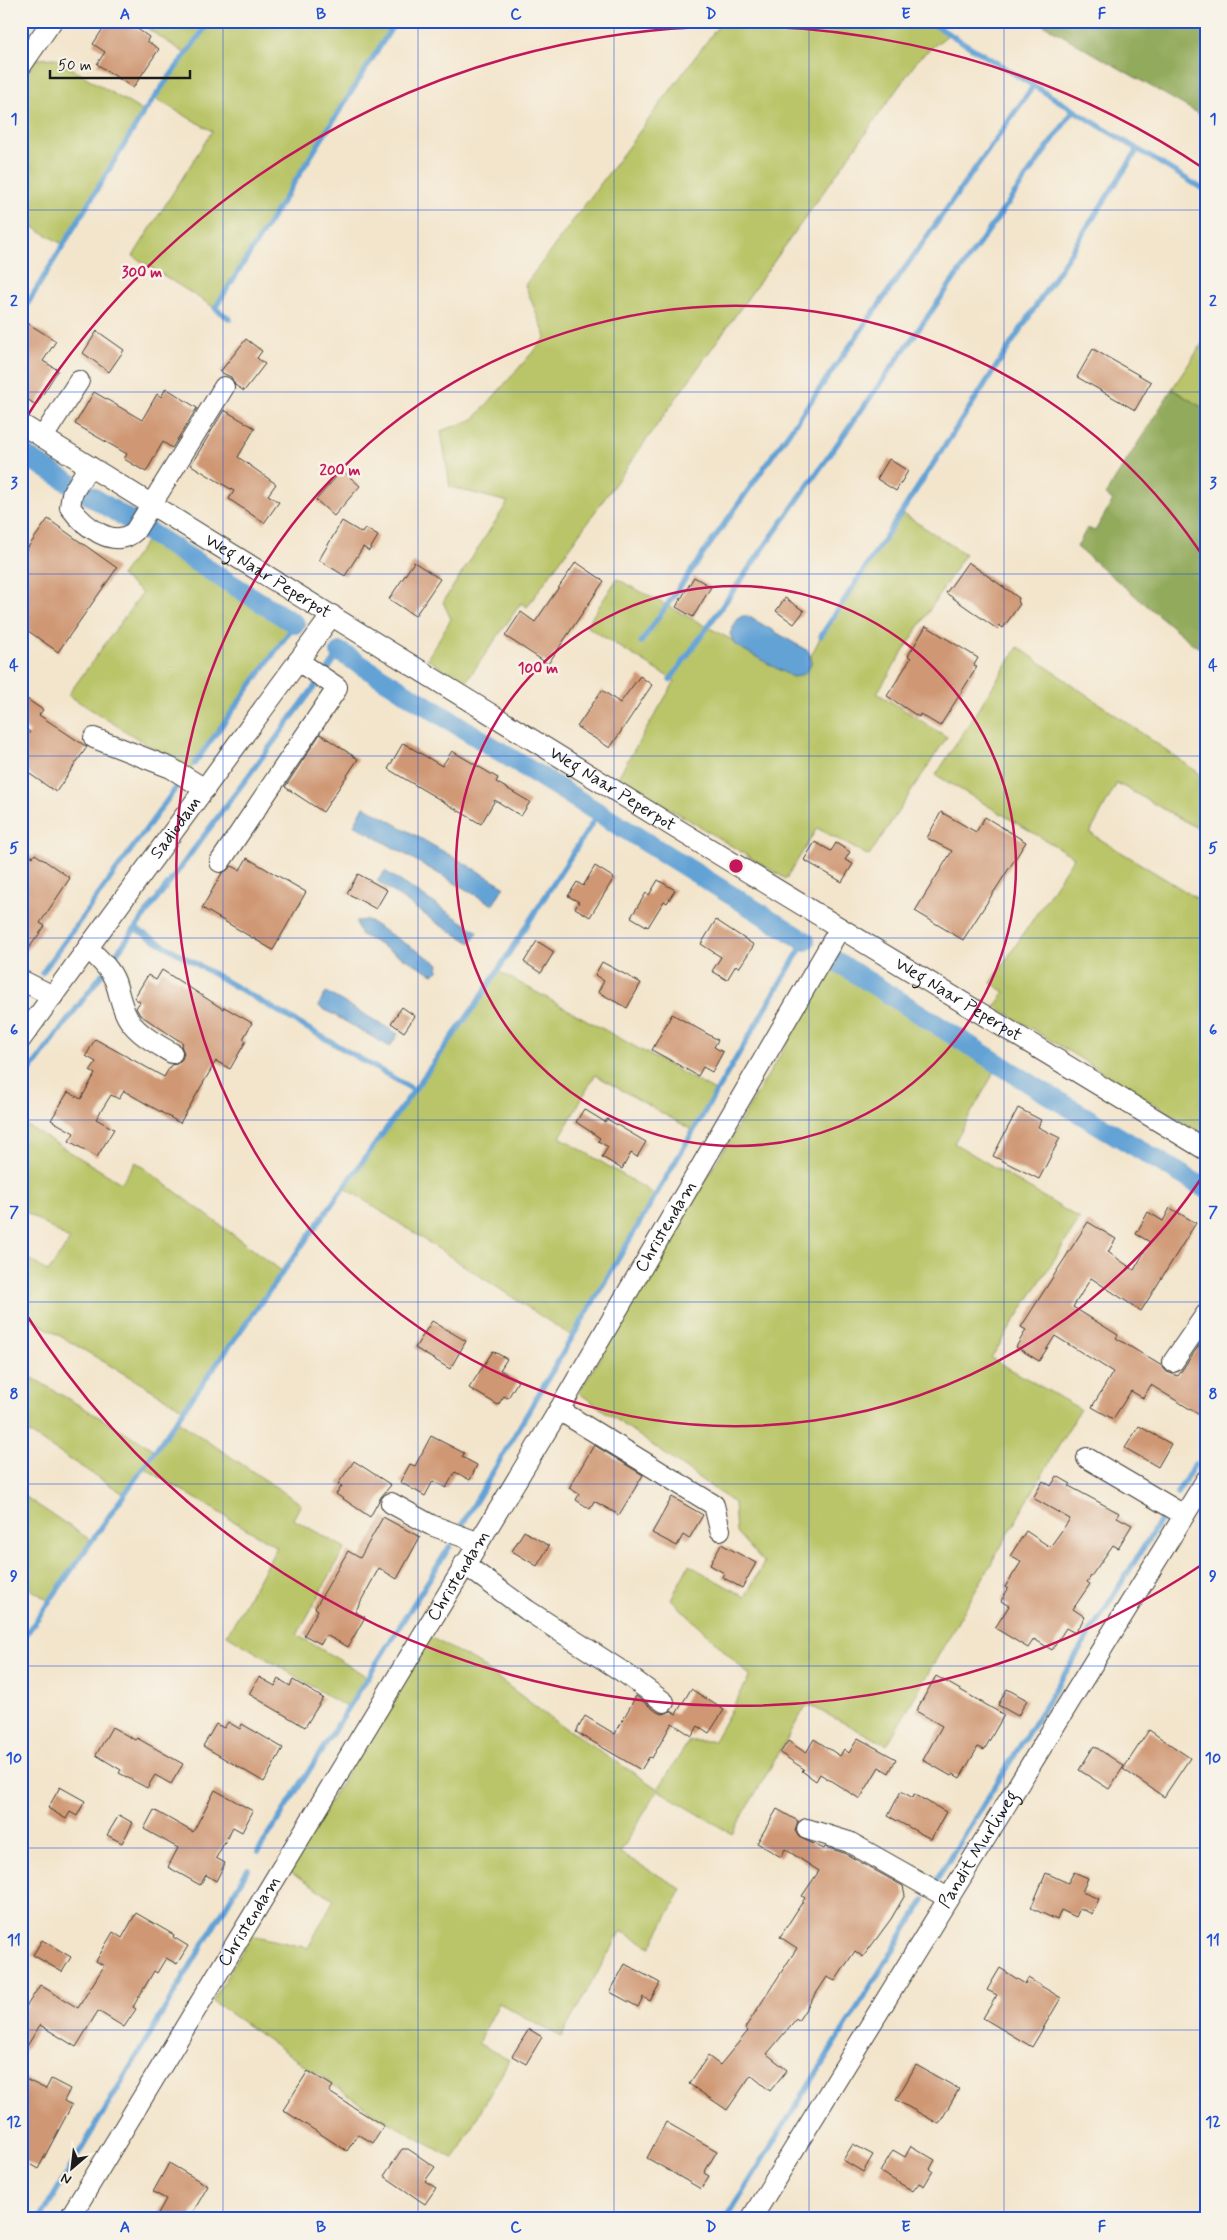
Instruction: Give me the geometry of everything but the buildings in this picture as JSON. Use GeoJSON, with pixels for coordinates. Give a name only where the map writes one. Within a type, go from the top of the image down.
{"type":"FeatureCollection","features":[{"type":"Feature","properties":{"kind":"street"},"geometry":{"type":"LineString","coordinates":[[21,66],[52,21]]}},
{"type":"Feature","properties":{"kind":"street"},"geometry":{"type":"LineString","coordinates":[[43,438],[79,381]]}},
{"type":"Feature","properties":{"kind":"street"},"geometry":{"type":"LineString","coordinates":[[90,466],[72,494],[70,507],[77,516],[94,529],[113,539],[120,540],[129,536],[135,531],[224,387]]}},
{"type":"Feature","properties":{"kind":"street","name":"Weg Naar Peperpot"},"geometry":{"type":"LineString","coordinates":[[21,424],[840,928],[1206,1150]]}},
{"type":"Feature","properties":{"kind":"street","name":"Sadiodam"},"geometry":{"type":"LineString","coordinates":[[21,1039],[332,615]]}},
{"type":"Feature","properties":{"kind":"street"},"geometry":{"type":"LineString","coordinates":[[220,862],[336,690],[337,687],[298,661]]}},
{"type":"Feature","properties":{"kind":"street"},"geometry":{"type":"LineString","coordinates":[[94,738],[170,768],[204,789]]}},
{"type":"Feature","properties":{"kind":"street","name":"Christendam"},"geometry":{"type":"LineString","coordinates":[[69,2219],[477,1542],[559,1410],[840,928]]}},
{"type":"Feature","properties":{"kind":"street"},"geometry":{"type":"LineString","coordinates":[[88,948],[104,965],[114,980],[121,1007],[130,1022],[145,1036],[172,1053]]}},
{"type":"Feature","properties":{"kind":"street"},"geometry":{"type":"LineString","coordinates":[[21,980],[53,996]]}},
{"type":"Feature","properties":{"kind":"street"},"geometry":{"type":"LineString","coordinates":[[1173,1362],[1206,1314]]}},
{"type":"Feature","properties":{"kind":"street"},"geometry":{"type":"LineString","coordinates":[[559,1410],[714,1505],[720,1530]]}},
{"type":"Feature","properties":{"kind":"street"},"geometry":{"type":"LineString","coordinates":[[1087,1458],[1184,1515]]}},
{"type":"Feature","properties":{"kind":"street","name":"Pandit Murliweg"},"geometry":{"type":"LineString","coordinates":[[751,2219],[1206,1480]]}},
{"type":"Feature","properties":{"kind":"street"},"geometry":{"type":"LineString","coordinates":[[391,1503],[431,1525],[477,1542]]}},
{"type":"Feature","properties":{"kind":"street"},"geometry":{"type":"LineString","coordinates":[[464,1564],[527,1610],[626,1674],[664,1702]]}},
{"type":"Feature","properties":{"kind":"street"},"geometry":{"type":"LineString","coordinates":[[807,1829],[849,1842],[948,1898]]}},
{"type":"Feature","properties":{"kind":"green space"},"geometry":{"type":"Polygon","coordinates":[[[136,21],[396,21],[215,308],[133,256],[212,131],[154,98],[186,54],[136,21]]]}},
{"type":"Feature","properties":{"kind":"green space"},"geometry":{"type":"Polygon","coordinates":[[[722,21],[928,21],[949,34],[920,57],[527,607],[521,603],[465,683],[427,659],[451,619],[443,602],[508,502],[450,487],[441,431],[474,419],[546,337],[525,285],[722,21]]]}},
{"type":"Feature","properties":{"kind":"green space"},"geometry":{"type":"Polygon","coordinates":[[[1037,21],[1206,21],[1206,118],[1037,21]]]}},
{"type":"Feature","properties":{"kind":"green space"},"geometry":{"type":"Polygon","coordinates":[[[54,58],[144,112],[64,245],[21,220],[21,80],[36,59],[54,58]]]}},
{"type":"Feature","properties":{"kind":"green space"},"geometry":{"type":"Polygon","coordinates":[[[1206,338],[1206,410],[1172,389],[1206,338]]]}},
{"type":"Feature","properties":{"kind":"green space"},"geometry":{"type":"Polygon","coordinates":[[[1172,389],[1206,410],[1206,652],[1193,644],[1077,547],[1087,528],[1095,531],[1113,500],[1105,495],[1172,389]]]}},
{"type":"Feature","properties":{"kind":"green space"},"geometry":{"type":"Polygon","coordinates":[[[902,513],[965,554],[877,693],[947,737],[869,856],[817,828],[786,879],[618,777],[675,681],[586,626],[617,579],[732,640],[735,645],[811,663],[811,656],[821,636],[902,513]]]}},
{"type":"Feature","properties":{"kind":"green space"},"geometry":{"type":"Polygon","coordinates":[[[152,534],[293,627],[189,771],[68,695],[142,593],[121,576],[152,534]]]}},
{"type":"Feature","properties":{"kind":"green space"},"geometry":{"type":"Polygon","coordinates":[[[1018,647],[1206,778],[1206,833],[1117,783],[1090,833],[1206,904],[1206,1136],[995,1006],[1005,992],[991,983],[1074,857],[936,775],[1018,647]]]}},
{"type":"Feature","properties":{"kind":"green space"},"geometry":{"type":"Polygon","coordinates":[[[836,961],[999,1064],[954,1143],[1080,1219],[991,1358],[1080,1409],[887,1745],[807,1704],[732,1834],[658,1790],[620,1853],[682,1889],[651,1947],[621,1931],[561,2037],[499,2003],[478,2043],[509,2060],[454,2159],[378,2116],[212,2001],[252,1935],[308,1948],[334,1899],[288,1870],[430,1637],[478,1663],[553,1720],[658,1789],[689,1741],[714,1741],[750,1676],[671,1599],[689,1565],[745,1597],[764,1563],[736,1532],[734,1503],[579,1393],[836,961]]]}},
{"type":"Feature","properties":{"kind":"green space"},"geometry":{"type":"Polygon","coordinates":[[[498,971],[717,1092],[694,1131],[595,1075],[560,1137],[656,1195],[573,1337],[344,1187],[498,971]]]}},
{"type":"Feature","properties":{"kind":"green space"},"geometry":{"type":"Polygon","coordinates":[[[21,1122],[121,1183],[136,1162],[283,1272],[184,1409],[21,1313],[21,1254],[48,1272],[70,1240],[21,1209],[21,1122]]]}},
{"type":"Feature","properties":{"kind":"green space"},"geometry":{"type":"Polygon","coordinates":[[[21,1371],[155,1450],[176,1420],[301,1504],[293,1519],[345,1548],[297,1635],[368,1677],[348,1708],[227,1635],[277,1547],[143,1467],[124,1494],[21,1428],[21,1371]]]}},
{"type":"Feature","properties":{"kind":"green space"},"geometry":{"type":"Polygon","coordinates":[[[21,1494],[92,1541],[49,1601],[21,1583],[21,1494]]]}},
{"type":"Feature","properties":{"kind":"water"},"geometry":{"type":"Polygon","coordinates":[[[742,616],[748,616],[808,651],[811,661],[809,669],[802,674],[792,677],[735,645],[730,634],[736,620],[742,616]]]}},
{"type":"Feature","properties":{"kind":"water"},"geometry":{"type":"Polygon","coordinates":[[[364,806],[504,886],[493,905],[354,825],[364,806]]]}},
{"type":"Feature","properties":{"kind":"water"},"geometry":{"type":"Polygon","coordinates":[[[385,871],[478,932],[471,943],[438,924],[377,881],[385,871]]]}},
{"type":"Feature","properties":{"kind":"water"},"geometry":{"type":"Polygon","coordinates":[[[367,920],[439,964],[438,971],[433,974],[360,934],[356,921],[367,920]]]}},
{"type":"Feature","properties":{"kind":"water"},"geometry":{"type":"Polygon","coordinates":[[[326,992],[398,1034],[390,1047],[318,1006],[326,992]]]}},
{"type":"Feature","properties":{"kind":"waterway"},"geometry":{"type":"LineString","coordinates":[[28,303],[144,112],[210,21]]}},
{"type":"Feature","properties":{"kind":"waterway"},"geometry":{"type":"LineString","coordinates":[[230,319],[215,308],[396,21]]}},
{"type":"Feature","properties":{"kind":"waterway"},"geometry":{"type":"LineString","coordinates":[[928,21],[1206,191]]}},
{"type":"Feature","properties":{"kind":"waterway"},"geometry":{"type":"LineString","coordinates":[[641,642],[1034,85]]}},
{"type":"Feature","properties":{"kind":"waterway"},"geometry":{"type":"LineString","coordinates":[[670,680],[1074,110]]}},
{"type":"Feature","properties":{"kind":"waterway"},"geometry":{"type":"LineString","coordinates":[[821,636],[1138,149]]}},
{"type":"Feature","properties":{"kind":"waterway"},"geometry":{"type":"LineString","coordinates":[[21,453],[73,485]]}},
{"type":"Feature","properties":{"kind":"waterway"},"geometry":{"type":"LineString","coordinates":[[81,490],[134,523]]}},
{"type":"Feature","properties":{"kind":"waterway"},"geometry":{"type":"LineString","coordinates":[[142,528],[295,624]]}},
{"type":"Feature","properties":{"kind":"waterway"},"geometry":{"type":"LineString","coordinates":[[194,764],[295,624]]}},
{"type":"Feature","properties":{"kind":"waterway"},"geometry":{"type":"LineString","coordinates":[[327,671],[340,652]]}},
{"type":"Feature","properties":{"kind":"waterway"},"geometry":{"type":"LineString","coordinates":[[340,652],[805,941]]}},
{"type":"Feature","properties":{"kind":"waterway"},"geometry":{"type":"LineString","coordinates":[[111,961],[315,686]]}},
{"type":"Feature","properties":{"kind":"waterway"},"geometry":{"type":"LineString","coordinates":[[42,973],[178,785]]}},
{"type":"Feature","properties":{"kind":"waterway"},"geometry":{"type":"LineString","coordinates":[[21,1642],[184,1409],[477,1003],[598,814]]}},
{"type":"Feature","properties":{"kind":"waterway"},"geometry":{"type":"LineString","coordinates":[[136,929],[414,1090]]}},
{"type":"Feature","properties":{"kind":"waterway"},"geometry":{"type":"LineString","coordinates":[[463,1523],[805,941]]}},
{"type":"Feature","properties":{"kind":"waterway"},"geometry":{"type":"LineString","coordinates":[[836,961],[1037,1088],[1206,1189]]}},
{"type":"Feature","properties":{"kind":"waterway"},"geometry":{"type":"LineString","coordinates":[[21,1083],[102,974]]}},
{"type":"Feature","properties":{"kind":"waterway"},"geometry":{"type":"LineString","coordinates":[[1177,1493],[1195,1464]]}},
{"type":"Feature","properties":{"kind":"waterway"},"geometry":{"type":"LineString","coordinates":[[936,1881],[1161,1519]]}},
{"type":"Feature","properties":{"kind":"waterway"},"geometry":{"type":"LineString","coordinates":[[258,1852],[450,1546]]}},
{"type":"Feature","properties":{"kind":"waterway"},"geometry":{"type":"LineString","coordinates":[[40,2219],[248,1869]]}},
{"type":"Feature","properties":{"kind":"waterway"},"geometry":{"type":"LineString","coordinates":[[726,2219],[924,1900]]}}]}
